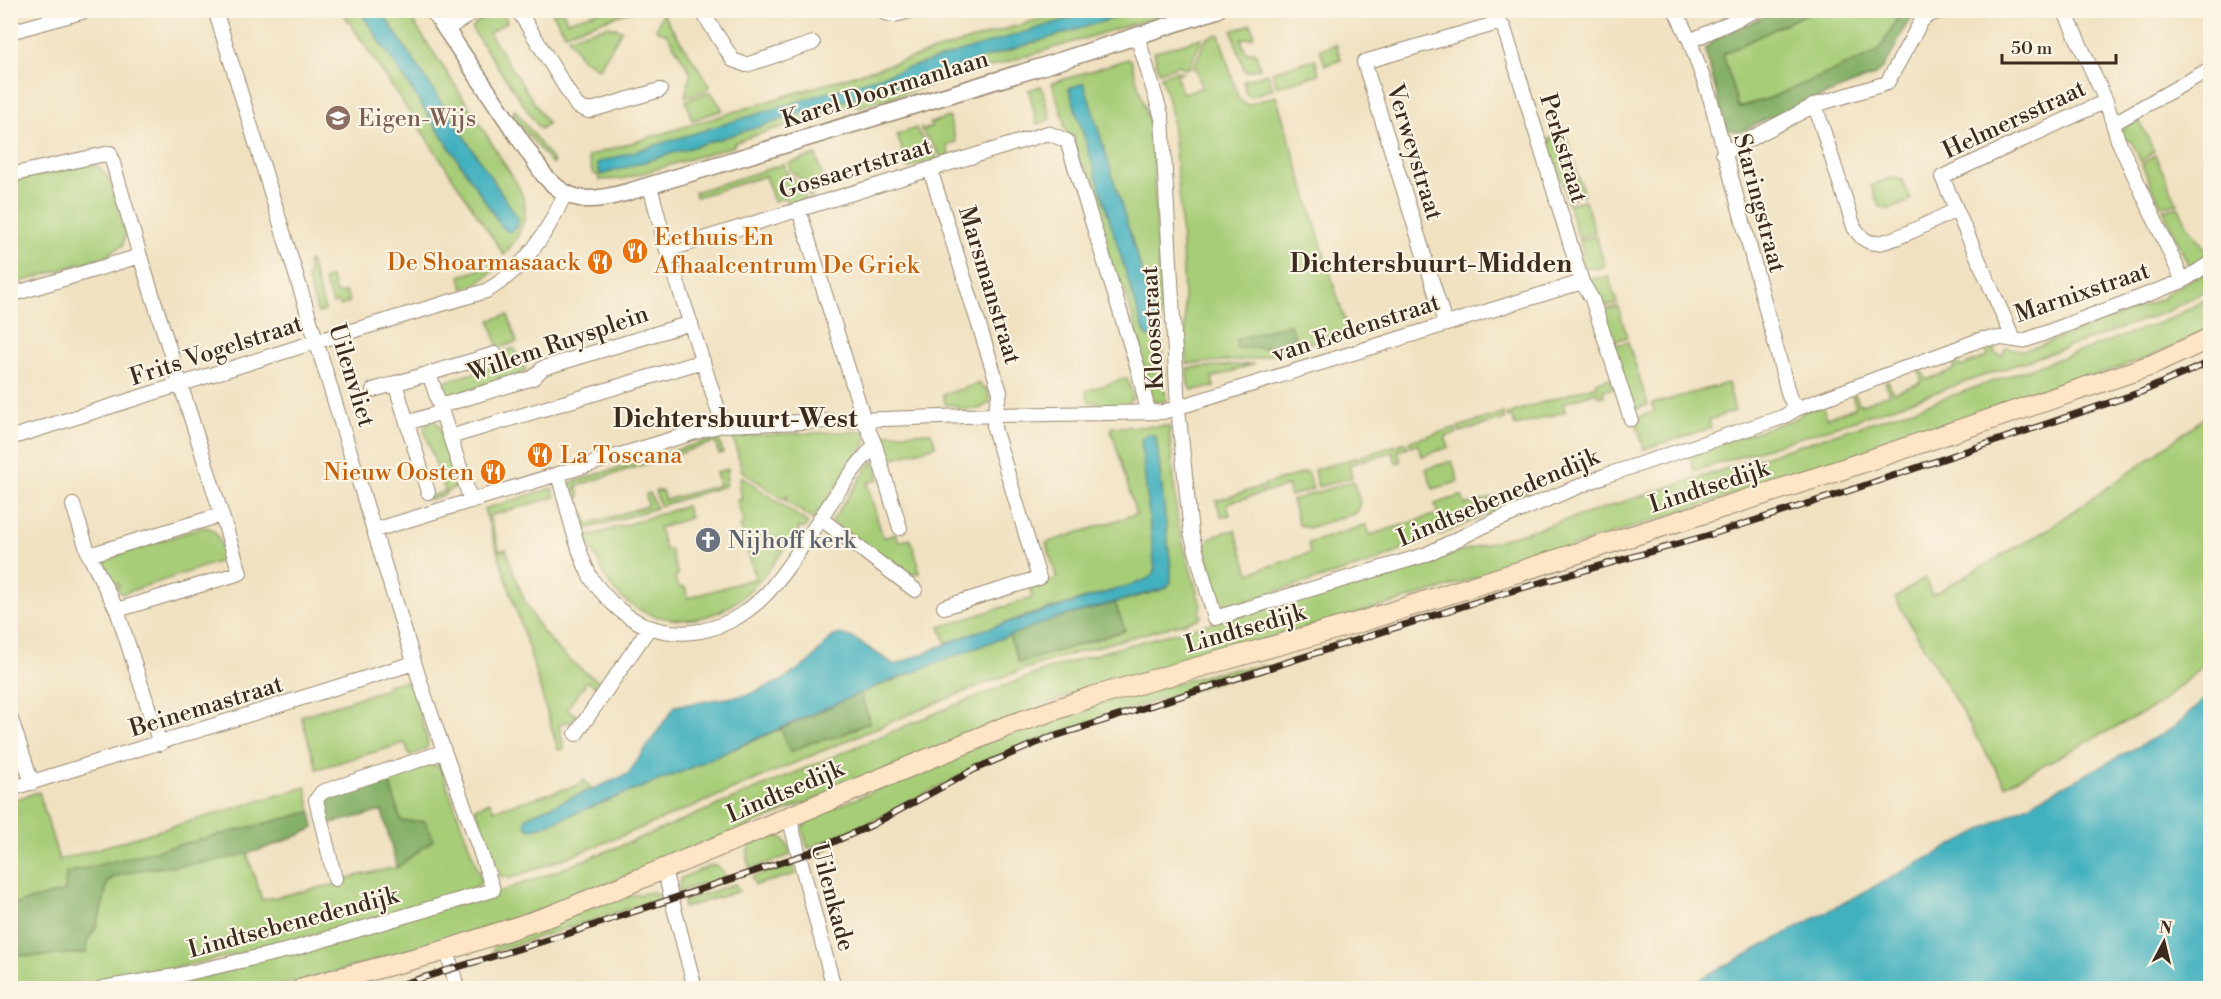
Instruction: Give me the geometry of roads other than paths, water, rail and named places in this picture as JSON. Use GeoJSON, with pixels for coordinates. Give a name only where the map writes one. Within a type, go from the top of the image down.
{"type":"FeatureCollection","features":[{"type":"Feature","properties":{"kind":"main road","name":"Lindtsedijk"},"geometry":{"type":"LineString","coordinates":[[303,988],[447,950],[553,915],[1005,727],[1055,709],[1360,622],[1554,562],[2012,413],[2152,365],[2211,338]]}},
{"type":"Feature","properties":{"kind":"street"},"geometry":{"type":"LineString","coordinates":[[10,32],[89,10]]}},
{"type":"Feature","properties":{"kind":"street","name":"Uilenvliet"},"geometry":{"type":"LineString","coordinates":[[215,10],[318,341],[414,663],[443,752],[493,890]]}},
{"type":"Feature","properties":{"kind":"street"},"geometry":{"type":"LineString","coordinates":[[433,10],[533,161],[555,188],[565,194]]}},
{"type":"Feature","properties":{"kind":"street"},"geometry":{"type":"LineString","coordinates":[[445,30],[477,10]]}},
{"type":"Feature","properties":{"kind":"street"},"geometry":{"type":"LineString","coordinates":[[518,10],[577,106],[588,111],[660,90]]}},
{"type":"Feature","properties":{"kind":"street"},"geometry":{"type":"LineString","coordinates":[[701,10],[733,60],[746,65],[813,43]]}},
{"type":"Feature","properties":{"kind":"street"},"geometry":{"type":"LineString","coordinates":[[883,10],[885,13],[894,15],[915,10]]}},
{"type":"Feature","properties":{"kind":"street","name":"Karel Doormanlaan"},"geometry":{"type":"LineString","coordinates":[[565,194],[576,198],[596,200],[650,186],[1044,66],[1217,10]]}},
{"type":"Feature","properties":{"kind":"street","name":"Staringstraat"},"geometry":{"type":"LineString","coordinates":[[1675,10],[1690,41],[1711,101],[1789,396],[1796,409]]}},
{"type":"Feature","properties":{"kind":"street"},"geometry":{"type":"LineString","coordinates":[[1690,41],[1757,10]]}},
{"type":"Feature","properties":{"kind":"street"},"geometry":{"type":"LineString","coordinates":[[1723,153],[1815,105],[1887,82],[1922,20],[1944,10]]}},
{"type":"Feature","properties":{"kind":"street"},"geometry":{"type":"LineString","coordinates":[[2064,10],[2106,101],[2118,140],[2183,281]]}},
{"type":"Feature","properties":{"kind":"street","name":"Perkstraat"},"geometry":{"type":"LineString","coordinates":[[1364,62],[1498,23],[1502,25],[1582,282],[1592,299],[1631,419]]}},
{"type":"Feature","properties":{"kind":"street","name":"Kloosstraat"},"geometry":{"type":"LineString","coordinates":[[1137,35],[1162,118],[1179,408],[1191,533],[1215,618]]}},
{"type":"Feature","properties":{"kind":"street","name":"Verweystraat"},"geometry":{"type":"LineString","coordinates":[[1364,62],[1445,323]]}},
{"type":"Feature","properties":{"kind":"street"},"geometry":{"type":"LineString","coordinates":[[2114,123],[2211,69]]}},
{"type":"Feature","properties":{"kind":"street","name":"Helmersstraat"},"geometry":{"type":"LineString","coordinates":[[1956,210],[1942,177],[2106,101]]}},
{"type":"Feature","properties":{"kind":"street"},"geometry":{"type":"LineString","coordinates":[[1815,105],[1854,227],[1862,238],[1874,243],[1887,241],[1956,210],[2014,340]]}},
{"type":"Feature","properties":{"kind":"street","name":"Gossaertstraat"},"geometry":{"type":"LineString","coordinates":[[667,250],[1048,133],[1057,136],[1067,141],[1139,372],[1148,412]]}},
{"type":"Feature","properties":{"kind":"street"},"geometry":{"type":"LineString","coordinates":[[10,175],[110,153],[240,573],[117,609]]}},
{"type":"Feature","properties":{"kind":"street","name":"Marsmanstraat"},"geometry":{"type":"LineString","coordinates":[[930,169],[1000,392],[994,415],[997,442],[1040,578],[944,608]]}},
{"type":"Feature","properties":{"kind":"street"},"geometry":{"type":"LineString","coordinates":[[650,186],[667,250],[723,425]]}},
{"type":"Feature","properties":{"kind":"street","name":"Frits Vogelstraat"},"geometry":{"type":"LineString","coordinates":[[10,438],[486,291],[501,283],[531,253],[555,216],[565,194]]}},
{"type":"Feature","properties":{"kind":"street"},"geometry":{"type":"LineString","coordinates":[[799,210],[900,528]]}},
{"type":"Feature","properties":{"kind":"street"},"geometry":{"type":"LineString","coordinates":[[10,295],[140,256]]}},
{"type":"Feature","properties":{"kind":"street","name":"Marnixstraat"},"geometry":{"type":"LineString","coordinates":[[1796,409],[1982,339],[2002,338],[2022,341],[2029,339],[2183,281],[2211,263]]}},
{"type":"Feature","properties":{"kind":"street","name":"van Eedenstraat"},"geometry":{"type":"LineString","coordinates":[[375,530],[723,425],[1148,412],[1179,408],[1582,282]]}},
{"type":"Feature","properties":{"kind":"street","name":"Willem Ruysplein"},"geometry":{"type":"LineString","coordinates":[[407,423],[532,378],[543,368],[691,323]]}},
{"type":"Feature","properties":{"kind":"street","name":"Willem Ruysplein"},"geometry":{"type":"LineString","coordinates":[[373,390],[495,354]]}},
{"type":"Feature","properties":{"kind":"street"},"geometry":{"type":"LineString","coordinates":[[450,438],[703,361]]}},
{"type":"Feature","properties":{"kind":"street"},"geometry":{"type":"LineString","coordinates":[[429,373],[471,501]]}},
{"type":"Feature","properties":{"kind":"street"},"geometry":{"type":"LineString","coordinates":[[395,383],[428,492]]}},
{"type":"Feature","properties":{"kind":"street","name":"Lindtsebenedendijk"},"geometry":{"type":"LineString","coordinates":[[1215,618],[1425,555],[1490,523],[1604,476],[1783,417],[1796,409]]}},
{"type":"Feature","properties":{"kind":"street"},"geometry":{"type":"LineString","coordinates":[[558,474],[589,574],[598,589],[620,610],[649,628],[684,633],[700,632],[721,625],[737,616],[767,592],[875,445]]}},
{"type":"Feature","properties":{"kind":"street"},"geometry":{"type":"LineString","coordinates":[[73,505],[89,555],[117,609],[160,744]]}},
{"type":"Feature","properties":{"kind":"street"},"geometry":{"type":"LineString","coordinates":[[89,555],[221,515]]}},
{"type":"Feature","properties":{"kind":"street"},"geometry":{"type":"LineString","coordinates":[[820,518],[915,590]]}},
{"type":"Feature","properties":{"kind":"street"},"geometry":{"type":"LineString","coordinates":[[576,734],[649,628]]}},
{"type":"Feature","properties":{"kind":"street","name":"Beinemastraat"},"geometry":{"type":"LineString","coordinates":[[10,789],[414,663]]}},
{"type":"Feature","properties":{"kind":"street"},"geometry":{"type":"LineString","coordinates":[[10,716],[32,783]]}},
{"type":"Feature","properties":{"kind":"street"},"geometry":{"type":"LineString","coordinates":[[335,879],[316,800],[322,792],[443,752]]}},
{"type":"Feature","properties":{"kind":"street","name":"Uilenkade"},"geometry":{"type":"LineString","coordinates":[[789,817],[834,988]]}},
{"type":"Feature","properties":{"kind":"street"},"geometry":{"type":"LineString","coordinates":[[664,870],[695,988]]}},
{"type":"Feature","properties":{"kind":"street","name":"Lindtsebenedendijk"},"geometry":{"type":"LineString","coordinates":[[102,988],[175,976],[289,950],[493,890]]}},
{"type":"Feature","properties":{"kind":"street"},"geometry":{"type":"LineString","coordinates":[[447,950],[457,988]]}},
{"type":"Feature","properties":{"kind":"water"},"geometry":{"type":"Polygon","coordinates":[[[360,11],[381,11],[518,218],[518,225],[511,231],[502,227],[360,11]]]}},
{"type":"Feature","properties":{"kind":"water"},"geometry":{"type":"Polygon","coordinates":[[[1094,11],[1137,11],[601,175],[597,163],[1094,11]]]}},
{"type":"Feature","properties":{"kind":"water"},"geometry":{"type":"Polygon","coordinates":[[[1084,83],[1149,295],[1156,320],[1156,335],[1148,337],[1143,328],[1069,88],[1084,83]]]}},
{"type":"Feature","properties":{"kind":"water"},"geometry":{"type":"Polygon","coordinates":[[[1147,434],[1155,436],[1157,445],[1171,569],[1171,582],[1166,588],[1054,619],[989,643],[860,693],[683,771],[538,828],[530,829],[526,826],[525,821],[528,816],[628,774],[675,706],[747,695],[781,681],[809,662],[832,637],[840,634],[853,638],[895,665],[973,633],[1141,582],[1152,576],[1155,570],[1141,440],[1147,434]]]}},
{"type":"Feature","properties":{"kind":"water"},"geometry":{"type":"Polygon","coordinates":[[[2210,694],[2210,988],[1683,988],[2173,728],[2210,694]]]}},
{"type":"Feature","properties":{"kind":"railway"},"geometry":{"type":"LineString","coordinates":[[389,988],[567,934],[806,854],[872,825],[977,768],[1046,739],[1501,594],[1706,536],[1848,491],[2141,392],[2210,362]]}},
{"type":"Feature","properties":{"kind":"place","name":"Eigen-Wijs"},"geometry":{"type":"Point","coordinates":[338,118]}},
{"type":"Feature","properties":{"kind":"place","name":"Eethuis En Afhaalcentrum De Griek"},"geometry":{"type":"Point","coordinates":[635,251]}},
{"type":"Feature","properties":{"kind":"place","name":"De Shoarmasaack"},"geometry":{"type":"Point","coordinates":[600,262]}},
{"type":"Feature","properties":{"kind":"place","name":"La Toscana"},"geometry":{"type":"Point","coordinates":[540,455]}},
{"type":"Feature","properties":{"kind":"place","name":"Nieuw Oosten"},"geometry":{"type":"Point","coordinates":[493,472]}},
{"type":"Feature","properties":{"kind":"place","name":"Nijhoff kerk"},"geometry":{"type":"Point","coordinates":[708,540]}},
{"type":"Feature","properties":{"kind":"district","name":"Dichtersbuurt-Midden"},"geometry":{"type":"Point","coordinates":[1431,263]}},
{"type":"Feature","properties":{"kind":"district","name":"Dichtersbuurt-West"},"geometry":{"type":"Point","coordinates":[735,418]}}]}
